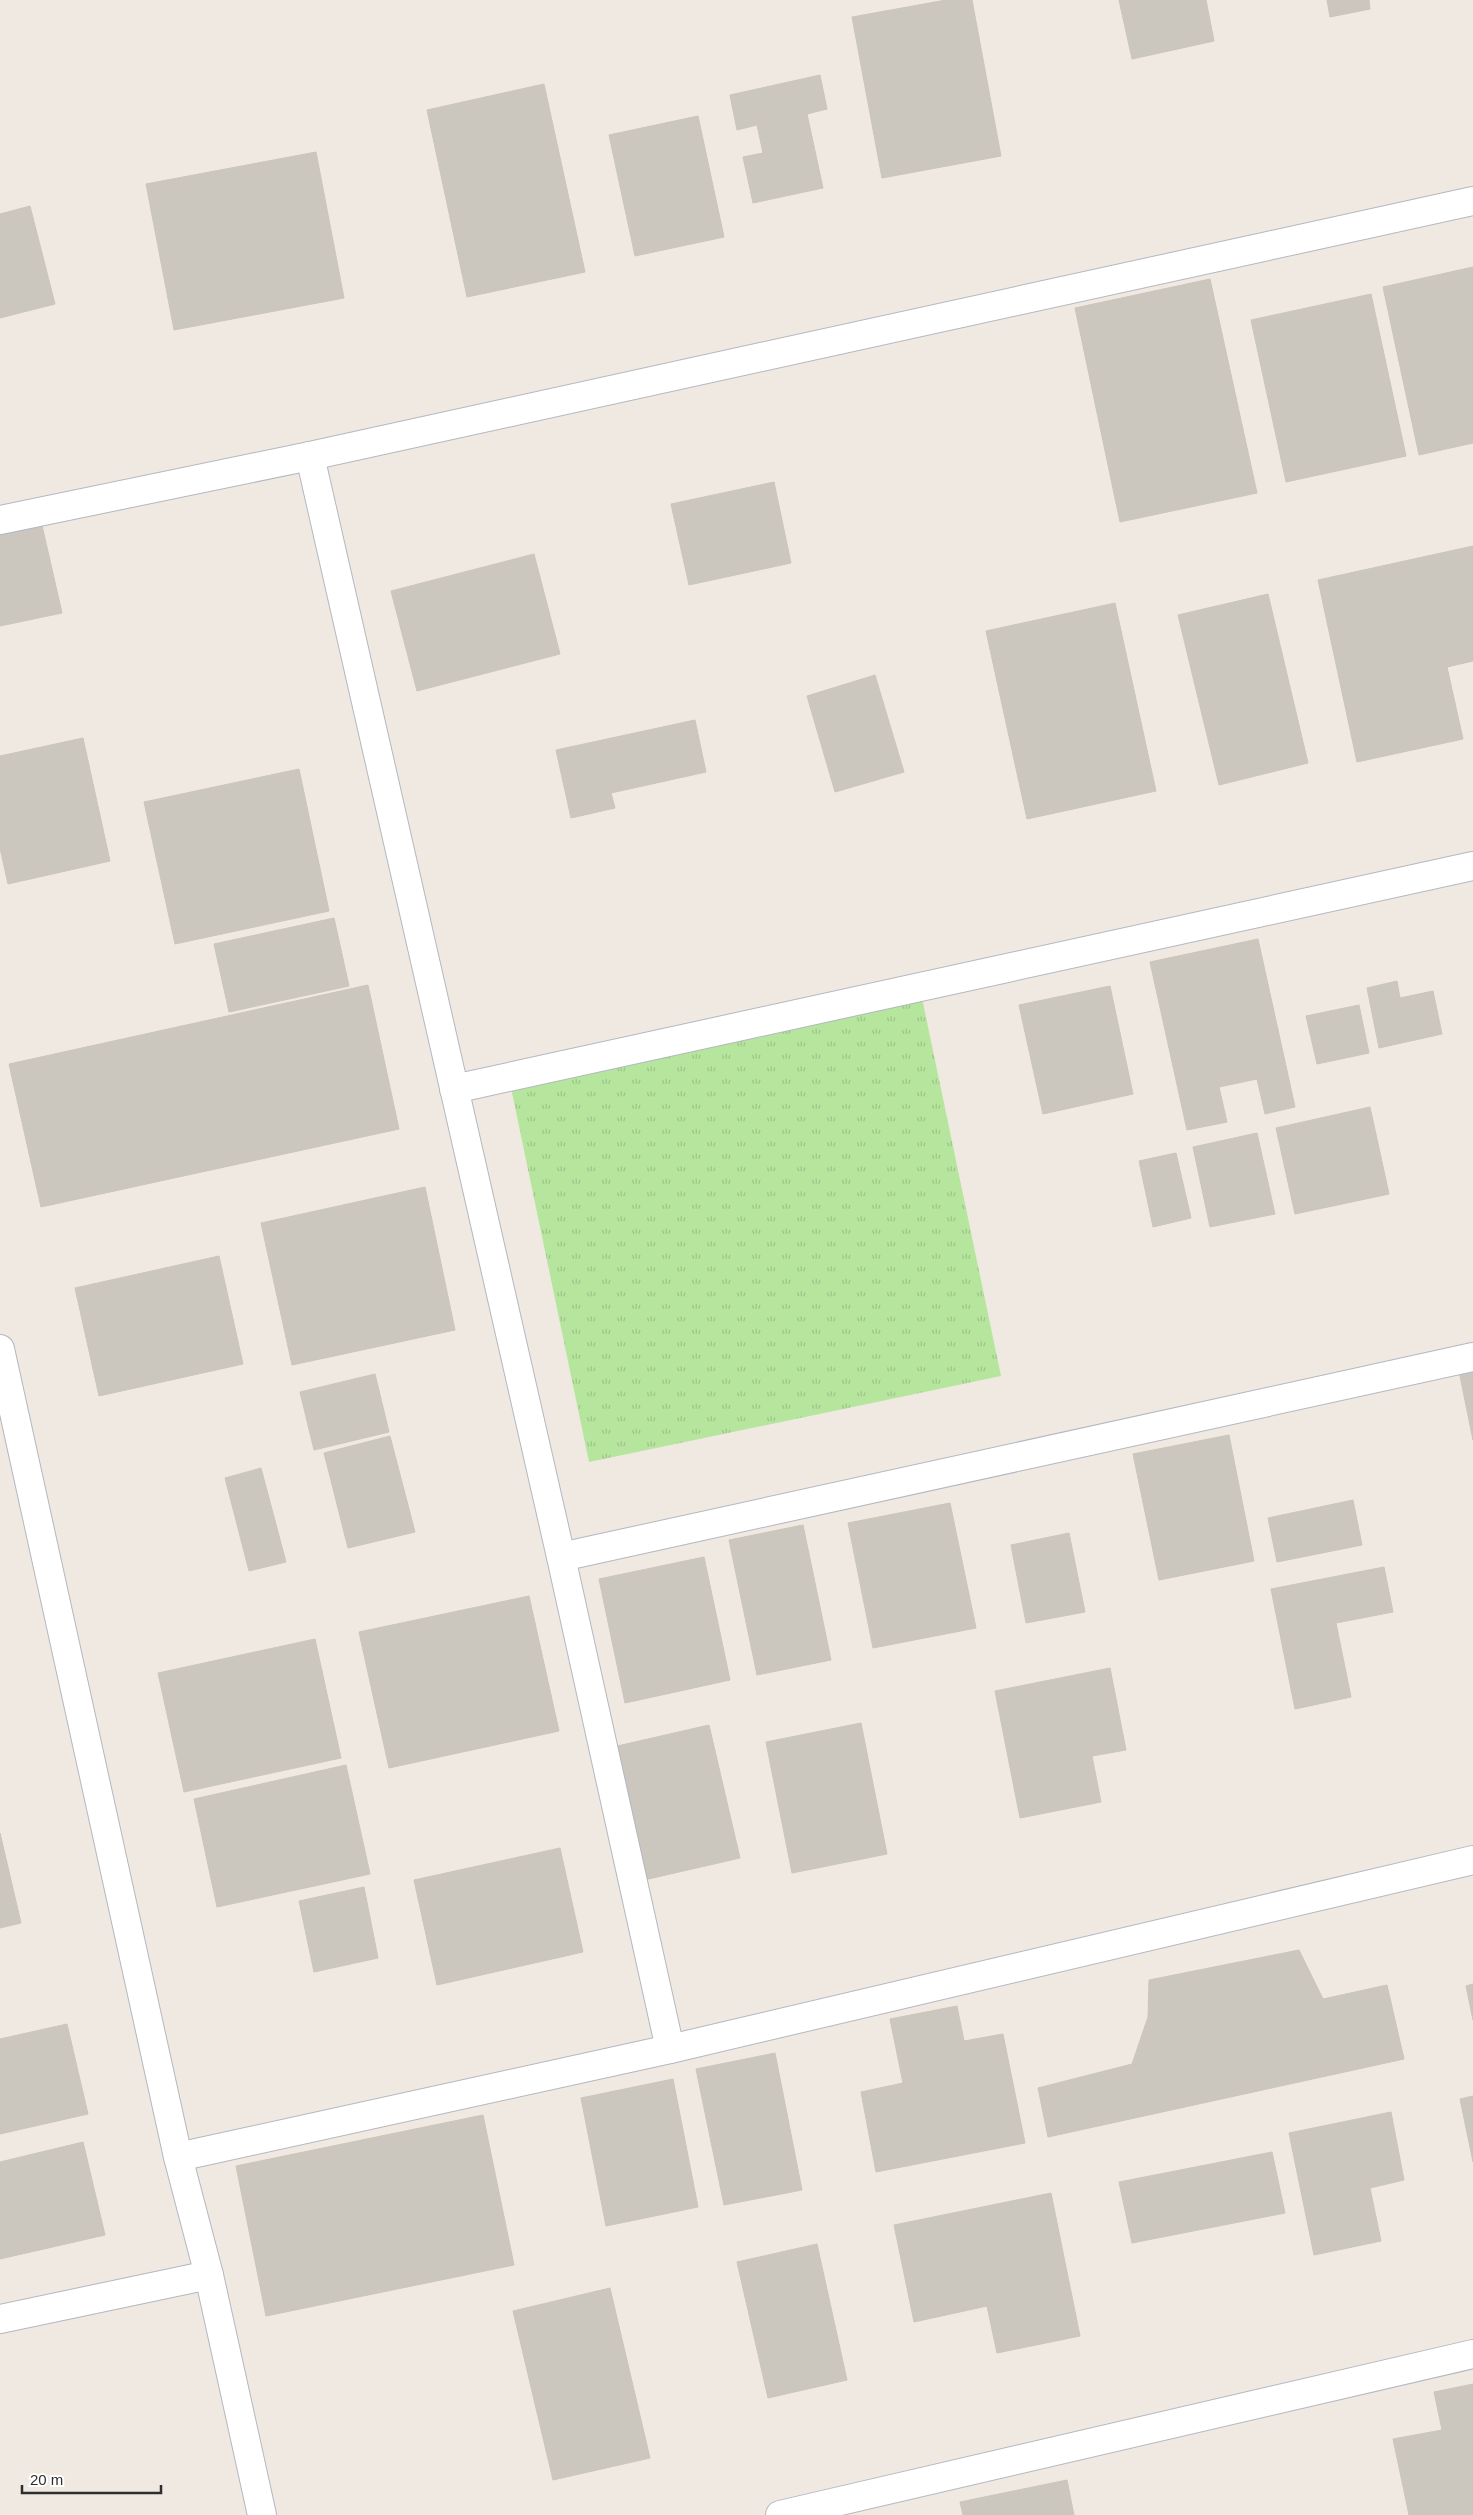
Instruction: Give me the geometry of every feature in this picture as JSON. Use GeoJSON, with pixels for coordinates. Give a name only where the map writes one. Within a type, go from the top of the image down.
{"type":"FeatureCollection","features":[{"type":"Feature","properties":{"kind":"street"},"geometry":{"type":"LineString","coordinates":[[0,520],[310,456],[1473,201]]}},
{"type":"Feature","properties":{"kind":"street"},"geometry":{"type":"LineString","coordinates":[[310,456],[561,1557],[670,2049]]}},
{"type":"Feature","properties":{"kind":"street"},"geometry":{"type":"LineString","coordinates":[[454,1089],[1473,866]]}},
{"type":"Feature","properties":{"kind":"street"},"geometry":{"type":"LineString","coordinates":[[0,1349],[178,2157],[208,2275],[262,2515]]}},
{"type":"Feature","properties":{"kind":"street"},"geometry":{"type":"LineString","coordinates":[[561,1557],[1473,1357]]}},
{"type":"Feature","properties":{"kind":"street"},"geometry":{"type":"LineString","coordinates":[[178,2157],[670,2049],[1473,1860]]}},
{"type":"Feature","properties":{"kind":"street"},"geometry":{"type":"LineString","coordinates":[[0,2319],[208,2275]]}},
{"type":"Feature","properties":{"kind":"street"},"geometry":{"type":"LineString","coordinates":[[780,2515],[1473,2354]]}},
{"type":"Feature","properties":{"kind":"green space"},"geometry":{"type":"Polygon","coordinates":[[[922,998],[1001,1376],[589,1462],[510,1083],[922,998]]]}},
{"type":"Feature","properties":{"kind":"building"},"geometry":{"type":"Polygon","coordinates":[[[946,0],[972,0],[1001,156],[882,178],[852,17],[946,0]]]}},
{"type":"Feature","properties":{"kind":"building"},"geometry":{"type":"Polygon","coordinates":[[[1119,0],[1206,0],[1214,41],[1132,59],[1119,0]]]}},
{"type":"Feature","properties":{"kind":"building"},"geometry":{"type":"Polygon","coordinates":[[[1327,0],[1369,0],[1370,9],[1330,17],[1327,0]]]}},
{"type":"Feature","properties":{"kind":"building"},"geometry":{"type":"Polygon","coordinates":[[[820,75],[827,109],[807,114],[823,188],[753,203],[743,157],[763,153],[757,125],[737,130],[730,95],[820,75]]]}},
{"type":"Feature","properties":{"kind":"building"},"geometry":{"type":"Polygon","coordinates":[[[544,84],[585,272],[467,297],[427,110],[544,84]]]}},
{"type":"Feature","properties":{"kind":"building"},"geometry":{"type":"Polygon","coordinates":[[[698,116],[724,237],[635,256],[609,135],[698,116]]]}},
{"type":"Feature","properties":{"kind":"building"},"geometry":{"type":"Polygon","coordinates":[[[316,152],[344,298],[174,330],[146,184],[316,152]]]}},
{"type":"Feature","properties":{"kind":"building"},"geometry":{"type":"Polygon","coordinates":[[[30,206],[55,304],[0,318],[0,214],[30,206]]]}},
{"type":"Feature","properties":{"kind":"building"},"geometry":{"type":"Polygon","coordinates":[[[1473,267],[1473,443],[1419,455],[1383,287],[1473,267]]]}},
{"type":"Feature","properties":{"kind":"building"},"geometry":{"type":"Polygon","coordinates":[[[1210,279],[1257,493],[1120,522],[1075,308],[1210,279]]]}},
{"type":"Feature","properties":{"kind":"building"},"geometry":{"type":"Polygon","coordinates":[[[1371,294],[1406,456],[1286,482],[1251,320],[1371,294]]]}},
{"type":"Feature","properties":{"kind":"building"},"geometry":{"type":"Polygon","coordinates":[[[774,482],[791,563],[689,585],[671,504],[774,482]]]}},
{"type":"Feature","properties":{"kind":"building"},"geometry":{"type":"Polygon","coordinates":[[[41,521],[62,613],[0,626],[0,530],[41,521]]]}},
{"type":"Feature","properties":{"kind":"building"},"geometry":{"type":"Polygon","coordinates":[[[1473,546],[1473,661],[1447,667],[1463,739],[1357,762],[1318,580],[1473,546]]]}},
{"type":"Feature","properties":{"kind":"building"},"geometry":{"type":"Polygon","coordinates":[[[534,554],[560,654],[417,691],[391,591],[534,554]]]}},
{"type":"Feature","properties":{"kind":"building"},"geometry":{"type":"Polygon","coordinates":[[[1268,594],[1308,763],[1219,785],[1178,615],[1268,594]]]}},
{"type":"Feature","properties":{"kind":"building"},"geometry":{"type":"Polygon","coordinates":[[[1115,603],[1156,791],[1027,819],[986,631],[1115,603]]]}},
{"type":"Feature","properties":{"kind":"building"},"geometry":{"type":"Polygon","coordinates":[[[875,675],[904,772],[835,792],[807,696],[875,675]]]}},
{"type":"Feature","properties":{"kind":"building"},"geometry":{"type":"Polygon","coordinates":[[[695,720],[706,772],[611,793],[615,808],[571,818],[556,750],[695,720]]]}},
{"type":"Feature","properties":{"kind":"building"},"geometry":{"type":"Polygon","coordinates":[[[83,738],[110,861],[8,884],[0,848],[0,756],[83,738]]]}},
{"type":"Feature","properties":{"kind":"building"},"geometry":{"type":"Polygon","coordinates":[[[299,769],[329,911],[175,944],[144,802],[299,769]]]}},
{"type":"Feature","properties":{"kind":"building"},"geometry":{"type":"Polygon","coordinates":[[[334,918],[349,986],[229,1012],[214,944],[334,918]]]}},
{"type":"Feature","properties":{"kind":"building"},"geometry":{"type":"Polygon","coordinates":[[[1258,939],[1295,1107],[1265,1114],[1257,1079],[1219,1087],[1227,1122],[1187,1130],[1150,962],[1258,939]]]}},
{"type":"Feature","properties":{"kind":"building"},"geometry":{"type":"Polygon","coordinates":[[[1397,981],[1400,998],[1433,991],[1442,1034],[1379,1048],[1367,988],[1397,981]]]}},
{"type":"Feature","properties":{"kind":"building"},"geometry":{"type":"Polygon","coordinates":[[[368,985],[399,1129],[41,1207],[9,1064],[368,985]]]}},
{"type":"Feature","properties":{"kind":"building"},"geometry":{"type":"Polygon","coordinates":[[[1110,986],[1133,1094],[1043,1114],[1019,1005],[1110,986]]]}},
{"type":"Feature","properties":{"kind":"building"},"geometry":{"type":"Polygon","coordinates":[[[1359,1005],[1369,1053],[1317,1064],[1306,1016],[1359,1005]]]}},
{"type":"Feature","properties":{"kind":"building"},"geometry":{"type":"Polygon","coordinates":[[[1370,1107],[1389,1194],[1295,1214],[1276,1128],[1370,1107]]]}},
{"type":"Feature","properties":{"kind":"building"},"geometry":{"type":"Polygon","coordinates":[[[1257,1133],[1275,1214],[1210,1227],[1193,1147],[1257,1133]]]}},
{"type":"Feature","properties":{"kind":"building"},"geometry":{"type":"Polygon","coordinates":[[[1176,1153],[1191,1218],[1153,1227],[1139,1161],[1176,1153]]]}},
{"type":"Feature","properties":{"kind":"building"},"geometry":{"type":"Polygon","coordinates":[[[425,1187],[455,1330],[292,1365],[261,1223],[425,1187]]]}},
{"type":"Feature","properties":{"kind":"building"},"geometry":{"type":"Polygon","coordinates":[[[219,1256],[243,1364],[99,1396],[75,1288],[219,1256]]]}},
{"type":"Feature","properties":{"kind":"building"},"geometry":{"type":"Polygon","coordinates":[[[1473,1369],[1473,1440],[1459,1371],[1473,1369]]]}},
{"type":"Feature","properties":{"kind":"building"},"geometry":{"type":"Polygon","coordinates":[[[375,1374],[389,1432],[314,1450],[300,1392],[375,1374]]]}},
{"type":"Feature","properties":{"kind":"building"},"geometry":{"type":"Polygon","coordinates":[[[1229,1435],[1254,1561],[1159,1580],[1133,1454],[1229,1435]]]}},
{"type":"Feature","properties":{"kind":"building"},"geometry":{"type":"Polygon","coordinates":[[[390,1436],[415,1532],[348,1548],[324,1453],[390,1436]]]}},
{"type":"Feature","properties":{"kind":"building"},"geometry":{"type":"Polygon","coordinates":[[[261,1468],[286,1562],[249,1571],[225,1478],[261,1468]]]}},
{"type":"Feature","properties":{"kind":"building"},"geometry":{"type":"Polygon","coordinates":[[[1353,1500],[1362,1545],[1277,1562],[1268,1518],[1353,1500]]]}},
{"type":"Feature","properties":{"kind":"building"},"geometry":{"type":"Polygon","coordinates":[[[950,1503],[976,1628],[873,1648],[848,1523],[950,1503]]]}},
{"type":"Feature","properties":{"kind":"building"},"geometry":{"type":"Polygon","coordinates":[[[803,1525],[831,1660],[757,1675],[729,1540],[803,1525]]]}},
{"type":"Feature","properties":{"kind":"building"},"geometry":{"type":"Polygon","coordinates":[[[1069,1533],[1085,1612],[1026,1623],[1011,1545],[1069,1533]]]}},
{"type":"Feature","properties":{"kind":"building"},"geometry":{"type":"Polygon","coordinates":[[[704,1557],[730,1680],[625,1703],[599,1579],[704,1557]]]}},
{"type":"Feature","properties":{"kind":"building"},"geometry":{"type":"Polygon","coordinates":[[[1384,1567],[1393,1612],[1336,1623],[1351,1697],[1295,1709],[1271,1589],[1384,1567]]]}},
{"type":"Feature","properties":{"kind":"building"},"geometry":{"type":"Polygon","coordinates":[[[529,1596],[559,1731],[389,1768],[359,1632],[529,1596]]]}},
{"type":"Feature","properties":{"kind":"building"},"geometry":{"type":"Polygon","coordinates":[[[315,1639],[341,1758],[184,1792],[158,1673],[315,1639]]]}},
{"type":"Feature","properties":{"kind":"building"},"geometry":{"type":"Polygon","coordinates":[[[1110,1668],[1126,1750],[1092,1756],[1101,1802],[1020,1818],[995,1691],[1110,1668]]]}},
{"type":"Feature","properties":{"kind":"building"},"geometry":{"type":"Polygon","coordinates":[[[861,1723],[887,1854],[792,1873],[766,1742],[861,1723]]]}},
{"type":"Feature","properties":{"kind":"building"},"geometry":{"type":"Polygon","coordinates":[[[709,1725],[740,1858],[644,1880],[613,1747],[709,1725]]]}},
{"type":"Feature","properties":{"kind":"building"},"geometry":{"type":"Polygon","coordinates":[[[346,1765],[370,1874],[217,1907],[194,1799],[346,1765]]]}},
{"type":"Feature","properties":{"kind":"building"},"geometry":{"type":"Polygon","coordinates":[[[0,1833],[21,1923],[0,1928],[0,1833]]]}},
{"type":"Feature","properties":{"kind":"building"},"geometry":{"type":"Polygon","coordinates":[[[560,1848],[583,1952],[437,1985],[414,1880],[560,1848]]]}},
{"type":"Feature","properties":{"kind":"building"},"geometry":{"type":"Polygon","coordinates":[[[364,1887],[378,1958],[314,1972],[299,1901],[364,1887]]]}},
{"type":"Feature","properties":{"kind":"building"},"geometry":{"type":"Polygon","coordinates":[[[1299,1950],[1323,1999],[1387,1985],[1404,2059],[1048,2137],[1038,2088],[1132,2064],[1148,2017],[1149,1980],[1299,1950]]]}},
{"type":"Feature","properties":{"kind":"building"},"geometry":{"type":"Polygon","coordinates":[[[1473,1984],[1473,2020],[1466,1986],[1473,1984]]]}},
{"type":"Feature","properties":{"kind":"building"},"geometry":{"type":"Polygon","coordinates":[[[957,2006],[964,2041],[1003,2034],[1025,2143],[876,2172],[861,2092],[903,2083],[890,2019],[957,2006]]]}},
{"type":"Feature","properties":{"kind":"building"},"geometry":{"type":"Polygon","coordinates":[[[67,2024],[88,2114],[0,2134],[0,2039],[67,2024]]]}},
{"type":"Feature","properties":{"kind":"building"},"geometry":{"type":"Polygon","coordinates":[[[775,2053],[802,2190],[724,2205],[696,2069],[775,2053]]]}},
{"type":"Feature","properties":{"kind":"building"},"geometry":{"type":"Polygon","coordinates":[[[673,2079],[698,2207],[606,2226],[581,2098],[673,2079]]]}},
{"type":"Feature","properties":{"kind":"building"},"geometry":{"type":"Polygon","coordinates":[[[1473,2096],[1473,2162],[1460,2099],[1473,2096]]]}},
{"type":"Feature","properties":{"kind":"building"},"geometry":{"type":"Polygon","coordinates":[[[1391,2112],[1404,2180],[1370,2188],[1381,2241],[1314,2255],[1289,2133],[1391,2112]]]}},
{"type":"Feature","properties":{"kind":"building"},"geometry":{"type":"Polygon","coordinates":[[[483,2115],[514,2265],[266,2316],[236,2166],[483,2115]]]}},
{"type":"Feature","properties":{"kind":"building"},"geometry":{"type":"Polygon","coordinates":[[[83,2142],[105,2235],[0,2259],[0,2162],[83,2142]]]}},
{"type":"Feature","properties":{"kind":"building"},"geometry":{"type":"Polygon","coordinates":[[[1272,2152],[1285,2213],[1132,2243],[1119,2182],[1272,2152]]]}},
{"type":"Feature","properties":{"kind":"building"},"geometry":{"type":"Polygon","coordinates":[[[1051,2193],[1080,2336],[997,2353],[987,2306],[914,2322],[894,2225],[1051,2193]]]}},
{"type":"Feature","properties":{"kind":"building"},"geometry":{"type":"Polygon","coordinates":[[[817,2244],[847,2380],[768,2398],[737,2262],[817,2244]]]}},
{"type":"Feature","properties":{"kind":"building"},"geometry":{"type":"Polygon","coordinates":[[[610,2288],[650,2458],[553,2480],[513,2311],[610,2288]]]}},
{"type":"Feature","properties":{"kind":"building"},"geometry":{"type":"Polygon","coordinates":[[[1473,2384],[1473,2515],[1409,2515],[1393,2439],[1442,2430],[1434,2392],[1473,2384]]]}},
{"type":"Feature","properties":{"kind":"building"},"geometry":{"type":"Polygon","coordinates":[[[1067,2480],[1074,2515],[963,2515],[960,2502],[1067,2480]]]}}]}
